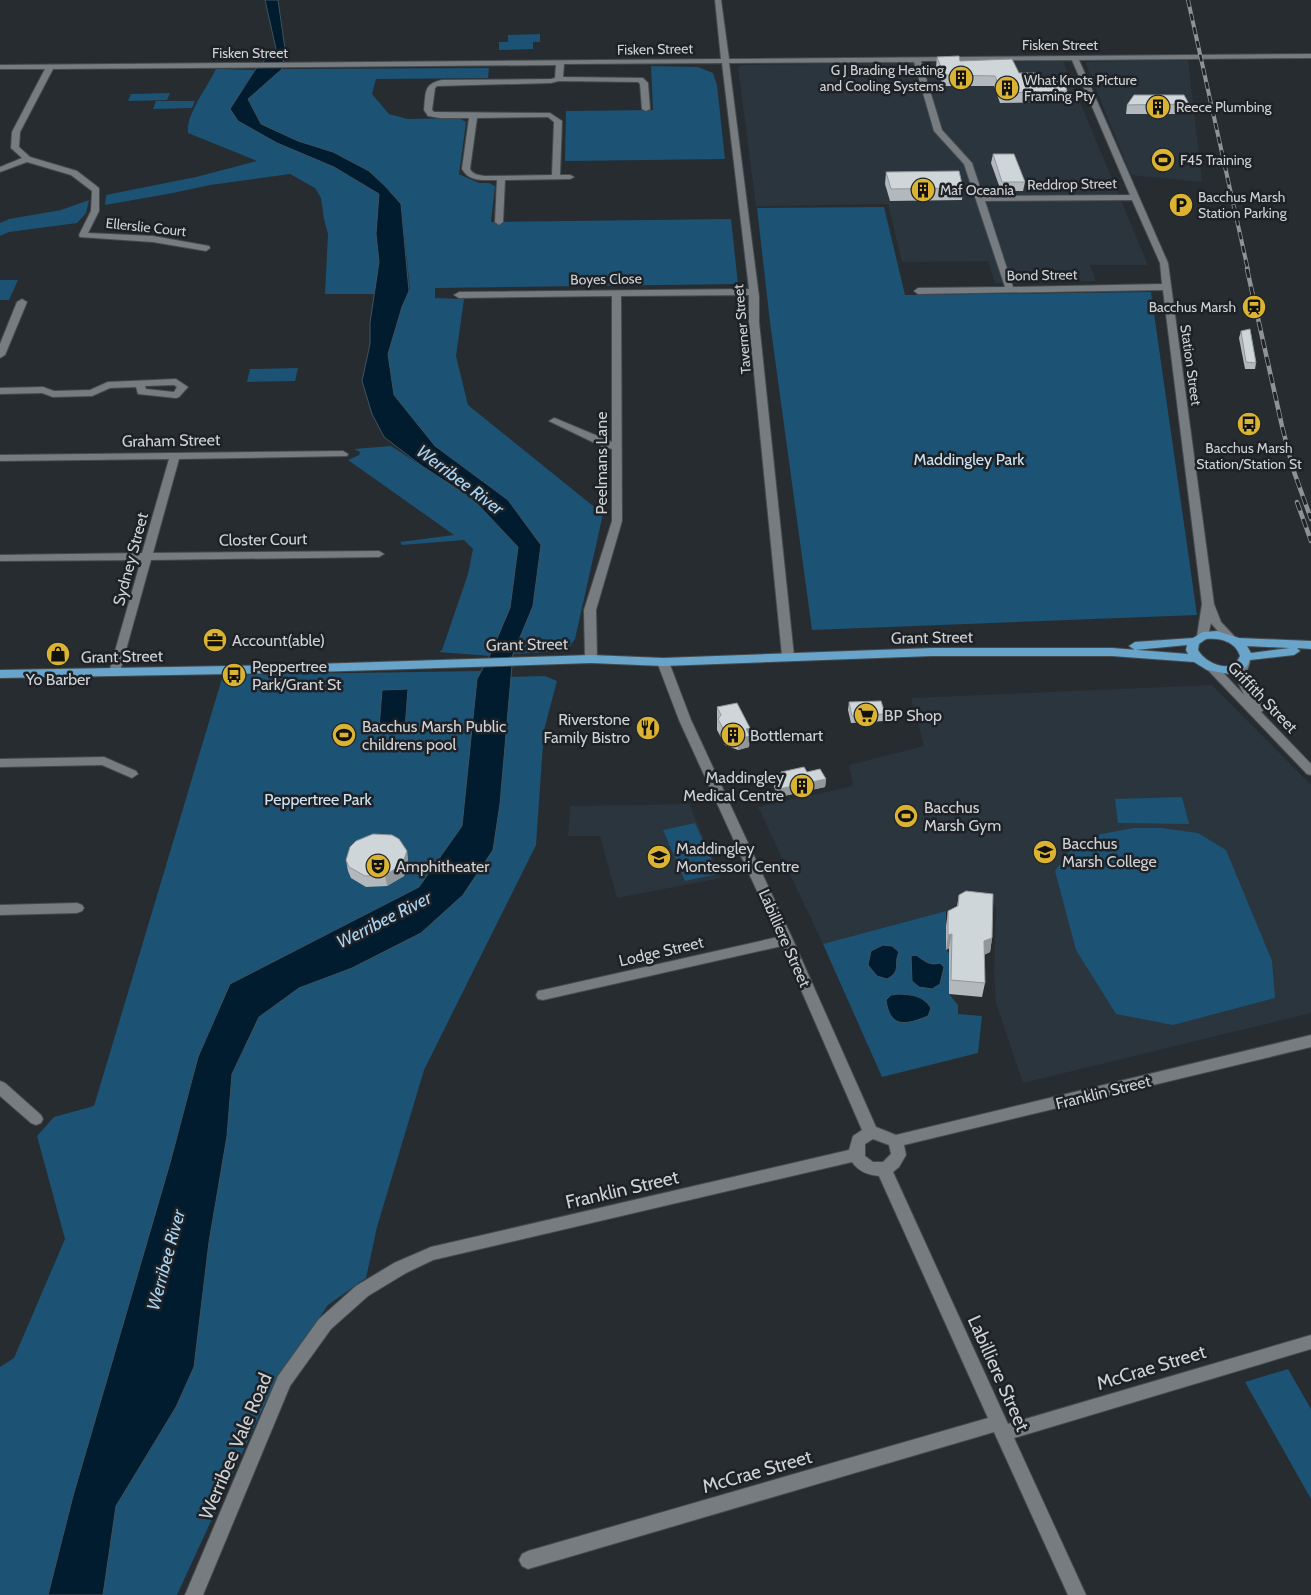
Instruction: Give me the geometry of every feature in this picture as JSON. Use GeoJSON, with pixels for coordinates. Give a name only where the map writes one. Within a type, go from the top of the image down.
{"type":"FeatureCollection","features":[{"type":"Feature","properties":{"kind":"main road"},"geometry":{"type":"LineString","coordinates":[[1216,635],[1234,641],[1311,647],[1245,660],[1240,666],[1230,669],[1211,667],[1196,658],[1192,650],[1199,639],[1216,635]]}},
{"type":"Feature","properties":{"kind":"main road","name":"Grant Street"},"geometry":{"type":"LineString","coordinates":[[1055,651],[1199,639]]}},
{"type":"Feature","properties":{"kind":"main road"},"geometry":{"type":"LineString","coordinates":[[1234,641],[1243,648],[1245,660]]}},
{"type":"Feature","properties":{"kind":"main road","name":"Grant Street"},"geometry":{"type":"LineString","coordinates":[[0,674],[283,669],[591,659],[664,662],[788,656],[1055,651],[1132,653],[1196,658]]}},
{"type":"Feature","properties":{"kind":"street","name":"Taverner Street"},"geometry":{"type":"LineString","coordinates":[[718,0],[753,292],[754,322],[788,656]]}},
{"type":"Feature","properties":{"kind":"street","name":"Fisken Street"},"geometry":{"type":"LineString","coordinates":[[0,67],[1311,56]]}},
{"type":"Feature","properties":{"kind":"street","name":"Station Street"},"geometry":{"type":"LineString","coordinates":[[1074,57],[1164,263],[1208,604],[1216,623],[1234,641]]}},
{"type":"Feature","properties":{"kind":"street"},"geometry":{"type":"LineString","coordinates":[[917,59],[938,131],[968,163],[1010,290]]}},
{"type":"Feature","properties":{"kind":"street"},"geometry":{"type":"LineString","coordinates":[[560,62],[560,79]]}},
{"type":"Feature","properties":{"kind":"street"},"geometry":{"type":"LineString","coordinates":[[0,170],[27,160],[15,148],[16,132],[50,67]]}},
{"type":"Feature","properties":{"kind":"street"},"geometry":{"type":"LineString","coordinates":[[556,177],[558,121],[555,117],[547,115],[473,118],[431,114],[428,110],[431,87],[434,84],[560,79],[640,80],[644,83],[646,109]]}},
{"type":"Feature","properties":{"kind":"street"},"geometry":{"type":"LineString","coordinates":[[473,118],[466,169],[474,177],[570,177]]}},
{"type":"Feature","properties":{"kind":"street","name":"Ellerslie Court"},"geometry":{"type":"LineString","coordinates":[[27,160],[74,173],[96,190],[95,211],[83,235],[153,238],[206,248]]}},
{"type":"Feature","properties":{"kind":"street"},"geometry":{"type":"LineString","coordinates":[[499,222],[502,178]]}},
{"type":"Feature","properties":{"kind":"street","name":"Reddrop Street"},"geometry":{"type":"LineString","coordinates":[[980,199],[1134,197]]}},
{"type":"Feature","properties":{"kind":"street","name":"Bond Street"},"geometry":{"type":"LineString","coordinates":[[918,291],[1167,287]]}},
{"type":"Feature","properties":{"kind":"street","name":"Boyes Close"},"geometry":{"type":"LineString","coordinates":[[459,295],[753,292]]}},
{"type":"Feature","properties":{"kind":"street","name":"Peelmans Lane"},"geometry":{"type":"LineString","coordinates":[[591,659],[590,610],[617,521],[616,293]]}},
{"type":"Feature","properties":{"kind":"street"},"geometry":{"type":"LineString","coordinates":[[0,354],[22,302]]}},
{"type":"Feature","properties":{"kind":"street"},"geometry":{"type":"LineString","coordinates":[[0,391],[43,390],[53,394],[92,394],[108,385],[140,384]]}},
{"type":"Feature","properties":{"kind":"street"},"geometry":{"type":"LineString","coordinates":[[554,421],[607,445],[616,446]]}},
{"type":"Feature","properties":{"kind":"street","name":"Graham Street"},"geometry":{"type":"LineString","coordinates":[[0,458],[343,454]]}},
{"type":"Feature","properties":{"kind":"street","name":"Sydney Street"},"geometry":{"type":"LineString","coordinates":[[115,672],[175,455]]}},
{"type":"Feature","properties":{"kind":"street","name":"Closter Court"},"geometry":{"type":"LineString","coordinates":[[0,558],[379,554]]}},
{"type":"Feature","properties":{"kind":"street","name":"Station Street"},"geometry":{"type":"LineString","coordinates":[[1199,639],[1208,604]]}},
{"type":"Feature","properties":{"kind":"street","name":"Griffith Street"},"geometry":{"type":"LineString","coordinates":[[1245,660],[1240,674],[1251,696],[1311,770]]}},
{"type":"Feature","properties":{"kind":"street","name":"Labilliere Street"},"geometry":{"type":"LineString","coordinates":[[664,662],[682,712],[871,1133]]}},
{"type":"Feature","properties":{"kind":"street","name":"Griffith Street"},"geometry":{"type":"LineString","coordinates":[[1211,667],[1311,770]]}},
{"type":"Feature","properties":{"kind":"street"},"geometry":{"type":"LineString","coordinates":[[0,763],[104,761],[132,774]]}},
{"type":"Feature","properties":{"kind":"street"},"geometry":{"type":"LineString","coordinates":[[0,910],[77,908]]}},
{"type":"Feature","properties":{"kind":"street","name":"Lodge Street"},"geometry":{"type":"LineString","coordinates":[[543,995],[786,940]]}},
{"type":"Feature","properties":{"kind":"street","name":"Franklin Street"},"geometry":{"type":"LineString","coordinates":[[895,1141],[1311,1041]]}},
{"type":"Feature","properties":{"kind":"street"},"geometry":{"type":"LineString","coordinates":[[0,1088],[36,1119]]}},
{"type":"Feature","properties":{"kind":"street"},"geometry":{"type":"LineString","coordinates":[[871,1133],[879,1133],[895,1141],[899,1155],[897,1161],[884,1170],[866,1167],[856,1155],[855,1149],[858,1140],[871,1133]]}},
{"type":"Feature","properties":{"kind":"street","name":"Franklin Street"},"geometry":{"type":"LineString","coordinates":[[400,1268],[431,1254],[856,1155]]}},
{"type":"Feature","properties":{"kind":"street","name":"Labilliere Street"},"geometry":{"type":"LineString","coordinates":[[884,1170],[1077,1595]]}},
{"type":"Feature","properties":{"kind":"street","name":"Werribee Vale Road"},"geometry":{"type":"LineString","coordinates":[[194,1595],[284,1381],[325,1324],[362,1291],[400,1268]]}},
{"type":"Feature","properties":{"kind":"street","name":"McCrae Street"},"geometry":{"type":"LineString","coordinates":[[528,1560],[1311,1342]]}},
{"type":"Feature","properties":{"kind":"shaded area"},"geometry":{"type":"Polygon","coordinates":[[[1188,60],[1202,182],[1131,175],[1085,62],[1188,60]]]}},
{"type":"Feature","properties":{"kind":"shaded area"},"geometry":{"type":"Polygon","coordinates":[[[1063,61],[1148,265],[1090,265],[1096,281],[995,283],[988,261],[902,262],[888,204],[756,206],[738,67],[744,65],[1063,61]]]}},
{"type":"Feature","properties":{"kind":"shaded area","name":"Bacchus Marsh College"},"geometry":{"type":"Polygon","coordinates":[[[1212,685],[1311,785],[1311,1013],[1023,1083],[996,1003],[994,976],[996,906],[987,900],[969,897],[946,911],[823,944],[758,807],[853,786],[849,765],[924,746],[911,698],[1212,685]]]}},
{"type":"Feature","properties":{"kind":"shaded area","name":"Maddingley Montessori Centre"},"geometry":{"type":"Polygon","coordinates":[[[689,804],[721,878],[617,898],[600,836],[568,836],[570,806],[689,804]]]}},
{"type":"Feature","properties":{"kind":"green space"},"geometry":{"type":"Polygon","coordinates":[[[540,34],[540,42],[533,42],[533,49],[499,50],[499,42],[508,42],[508,35],[540,34]]]}},
{"type":"Feature","properties":{"kind":"green space"},"geometry":{"type":"Polygon","coordinates":[[[651,66],[698,67],[713,73],[717,85],[725,159],[565,161],[566,111],[653,110],[651,66]]]}},
{"type":"Feature","properties":{"kind":"green space"},"geometry":{"type":"Polygon","coordinates":[[[489,68],[488,78],[376,79],[372,94],[389,114],[408,119],[459,118],[466,122],[459,174],[479,183],[489,183],[495,186],[491,222],[731,219],[738,284],[435,288],[435,298],[464,299],[456,356],[468,405],[603,514],[575,639],[566,651],[513,654],[533,606],[508,500],[435,446],[394,395],[388,354],[402,307],[410,289],[401,204],[369,171],[333,152],[298,141],[261,124],[248,98],[282,69],[489,68]]]}},
{"type":"Feature","properties":{"kind":"green space"},"geometry":{"type":"Polygon","coordinates":[[[216,69],[255,70],[230,109],[277,143],[334,167],[379,194],[383,294],[325,294],[328,234],[321,198],[315,188],[290,174],[210,185],[105,205],[106,195],[196,177],[257,161],[188,133],[193,110],[216,69]]]}},
{"type":"Feature","properties":{"kind":"green space"},"geometry":{"type":"Polygon","coordinates":[[[170,93],[167,100],[128,101],[131,94],[170,93]]]}},
{"type":"Feature","properties":{"kind":"green space"},"geometry":{"type":"Polygon","coordinates":[[[156,101],[195,101],[192,108],[153,109],[156,101]]]}},
{"type":"Feature","properties":{"kind":"green space"},"geometry":{"type":"Polygon","coordinates":[[[89,200],[86,213],[77,223],[9,232],[0,236],[0,223],[9,219],[61,210],[89,200]]]}},
{"type":"Feature","properties":{"kind":"green space","name":"Maddingley Park"},"geometry":{"type":"Polygon","coordinates":[[[884,207],[905,295],[1151,292],[1197,615],[812,630],[770,322],[757,208],[884,207]]]}},
{"type":"Feature","properties":{"kind":"green space"},"geometry":{"type":"Polygon","coordinates":[[[0,280],[18,280],[9,300],[0,300],[0,280]]]}},
{"type":"Feature","properties":{"kind":"green space"},"geometry":{"type":"Polygon","coordinates":[[[298,368],[295,381],[247,382],[250,369],[298,368]]]}},
{"type":"Feature","properties":{"kind":"green space"},"geometry":{"type":"Polygon","coordinates":[[[391,446],[473,499],[518,547],[510,608],[490,656],[439,652],[442,650],[468,574],[473,549],[464,540],[402,545],[400,542],[454,535],[348,460],[359,455],[360,452],[354,449],[391,446]]]}},
{"type":"Feature","properties":{"kind":"green space","name":"Peppertree Park"},"geometry":{"type":"Polygon","coordinates":[[[481,671],[462,826],[419,887],[230,984],[196,1063],[170,1163],[73,1496],[48,1595],[0,1595],[0,1367],[14,1358],[65,1239],[37,1136],[54,1117],[94,1106],[223,675],[481,671]]]}},
{"type":"Feature","properties":{"kind":"green space"},"geometry":{"type":"Polygon","coordinates":[[[545,676],[557,681],[544,730],[536,845],[424,1070],[377,1227],[366,1278],[328,1305],[273,1386],[177,1595],[103,1595],[116,1506],[176,1407],[194,1367],[209,1242],[227,1136],[232,1074],[259,1017],[299,988],[352,968],[500,804],[510,677],[545,676]]]}},
{"type":"Feature","properties":{"kind":"green space"},"geometry":{"type":"Polygon","coordinates":[[[1182,797],[1189,824],[1118,823],[1115,799],[1182,797]]]}},
{"type":"Feature","properties":{"kind":"green space"},"geometry":{"type":"Polygon","coordinates":[[[695,823],[718,874],[685,881],[663,830],[695,823]]]}},
{"type":"Feature","properties":{"kind":"green space"},"geometry":{"type":"Polygon","coordinates":[[[1134,828],[1161,828],[1198,833],[1226,850],[1272,961],[1275,998],[1173,1025],[1116,1014],[1076,950],[1055,871],[1070,851],[1101,834],[1134,828]]]}},
{"type":"Feature","properties":{"kind":"green space"},"geometry":{"type":"Polygon","coordinates":[[[946,911],[949,994],[958,1005],[958,1014],[982,1016],[978,1053],[882,1077],[823,944],[946,911]]]}},
{"type":"Feature","properties":{"kind":"green space"},"geometry":{"type":"Polygon","coordinates":[[[1288,1369],[1311,1409],[1311,1499],[1245,1382],[1288,1369]]]}},
{"type":"Feature","properties":{"kind":"water","name":"Werribee River"},"geometry":{"type":"Polygon","coordinates":[[[265,0],[278,0],[285,49],[282,69],[248,99],[261,124],[298,141],[333,152],[369,171],[401,204],[409,291],[402,307],[388,354],[394,395],[435,446],[508,500],[541,545],[533,606],[513,654],[500,804],[493,850],[463,895],[421,933],[352,968],[299,988],[259,1017],[232,1074],[227,1136],[209,1242],[194,1367],[176,1407],[116,1506],[103,1595],[48,1595],[73,1496],[170,1163],[198,1057],[230,984],[419,887],[462,826],[477,679],[490,655],[510,608],[518,547],[473,499],[422,466],[384,437],[372,414],[362,381],[370,344],[370,323],[379,262],[376,234],[379,194],[334,167],[277,143],[238,121],[230,109],[255,70],[276,49],[265,0]]]}},
{"type":"Feature","properties":{"kind":"water"},"geometry":{"type":"Polygon","coordinates":[[[408,689],[405,729],[379,729],[382,690],[408,689]]]}},
{"type":"Feature","properties":{"kind":"water","name":"Bacchus Marsh Public childrens pool"},"geometry":{"type":"Polygon","coordinates":[[[346,728],[357,735],[344,742],[335,742],[331,736],[333,730],[346,728]]]}},
{"type":"Feature","properties":{"kind":"water"},"geometry":{"type":"Polygon","coordinates":[[[883,945],[892,946],[899,952],[896,970],[887,979],[877,976],[868,965],[871,951],[883,945]]]}},
{"type":"Feature","properties":{"kind":"water"},"geometry":{"type":"Polygon","coordinates":[[[916,955],[933,964],[940,963],[944,967],[940,984],[932,989],[919,987],[912,981],[911,956],[916,955]]]}},
{"type":"Feature","properties":{"kind":"water"},"geometry":{"type":"Polygon","coordinates":[[[891,995],[913,995],[924,1000],[931,1008],[928,1016],[906,1023],[895,1020],[891,1016],[886,1000],[891,995]]]}},
{"type":"Feature","properties":{"kind":"building"},"geometry":{"type":"Polygon","coordinates":[[[959,56],[960,61],[1012,59],[1019,73],[1040,73],[1043,81],[1064,81],[1067,91],[1002,93],[995,76],[944,75],[937,57],[959,56]]]}},
{"type":"Feature","properties":{"kind":"building"},"geometry":{"type":"Polygon","coordinates":[[[1134,95],[1184,95],[1189,104],[1127,105],[1134,95]]]}},
{"type":"Feature","properties":{"kind":"building"},"geometry":{"type":"Polygon","coordinates":[[[993,154],[1014,154],[1025,182],[1002,182],[993,154]]]}},
{"type":"Feature","properties":{"kind":"building"},"geometry":{"type":"Polygon","coordinates":[[[959,171],[963,188],[891,189],[886,172],[959,171]]]}},
{"type":"Feature","properties":{"kind":"building"},"geometry":{"type":"Polygon","coordinates":[[[1250,329],[1256,363],[1246,362],[1241,331],[1250,329]]]}},
{"type":"Feature","properties":{"kind":"building"},"geometry":{"type":"Polygon","coordinates":[[[881,701],[885,714],[852,716],[849,702],[881,701]]]}},
{"type":"Feature","properties":{"kind":"building"},"geometry":{"type":"Polygon","coordinates":[[[737,703],[750,728],[746,729],[750,736],[738,739],[726,734],[718,719],[721,715],[717,707],[737,703]]]}},
{"type":"Feature","properties":{"kind":"building"},"geometry":{"type":"Polygon","coordinates":[[[804,767],[807,772],[820,769],[826,779],[779,789],[774,780],[784,778],[781,772],[804,767]]]}},
{"type":"Feature","properties":{"kind":"building","name":"Amphitheater"},"geometry":{"type":"Polygon","coordinates":[[[373,834],[392,835],[399,839],[407,851],[402,865],[385,875],[365,876],[349,867],[346,860],[350,847],[356,841],[373,834]]]}},
{"type":"Feature","properties":{"kind":"building"},"geometry":{"type":"Polygon","coordinates":[[[966,891],[993,894],[992,938],[984,941],[985,983],[951,980],[952,934],[948,935],[948,911],[958,906],[959,895],[966,891]]]}},
{"type":"Feature","properties":{"kind":"railway"},"geometry":{"type":"LineString","coordinates":[[1188,0],[1248,270]]}},
{"type":"Feature","properties":{"kind":"railway"},"geometry":{"type":"LineString","coordinates":[[1247,269],[1293,469],[1311,519]]}},
{"type":"Feature","properties":{"kind":"railway"},"geometry":{"type":"LineString","coordinates":[[1297,502],[1311,541]]}},
{"type":"Feature","properties":{"kind":"place","name":"G J Brading Heating and Cooling Systems"},"geometry":{"type":"Point","coordinates":[961,78]}},
{"type":"Feature","properties":{"kind":"place","name":"What Knots Picture Framing Pty"},"geometry":{"type":"Point","coordinates":[1007,88]}},
{"type":"Feature","properties":{"kind":"place","name":"Reece Plumbing"},"geometry":{"type":"Point","coordinates":[1158,107]}},
{"type":"Feature","properties":{"kind":"place","name":"F45 Training"},"geometry":{"type":"Point","coordinates":[1163,160]}},
{"type":"Feature","properties":{"kind":"place","name":"Maf Oceania"},"geometry":{"type":"Point","coordinates":[923,190]}},
{"type":"Feature","properties":{"kind":"place","name":"Bacchus Marsh Station Parking"},"geometry":{"type":"Point","coordinates":[1181,205]}},
{"type":"Feature","properties":{"kind":"place","name":"Bacchus Marsh"},"geometry":{"type":"Point","coordinates":[1254,307]}},
{"type":"Feature","properties":{"kind":"place","name":"Bacchus Marsh Station/Station St"},"geometry":{"type":"Point","coordinates":[1249,424]}},
{"type":"Feature","properties":{"kind":"place","name":"Account(able)"},"geometry":{"type":"Point","coordinates":[215,640]}},
{"type":"Feature","properties":{"kind":"place","name":"Yo Barber"},"geometry":{"type":"Point","coordinates":[58,654]}},
{"type":"Feature","properties":{"kind":"place","name":"Peppertree Park/Grant St"},"geometry":{"type":"Point","coordinates":[234,675]}},
{"type":"Feature","properties":{"kind":"place","name":"BP Shop"},"geometry":{"type":"Point","coordinates":[866,715]}},
{"type":"Feature","properties":{"kind":"place","name":"Riverstone Family Bistro"},"geometry":{"type":"Point","coordinates":[648,728]}},
{"type":"Feature","properties":{"kind":"place","name":"Bacchus Marsh Public childrens pool"},"geometry":{"type":"Point","coordinates":[344,735]}},
{"type":"Feature","properties":{"kind":"place","name":"Bottlemart"},"geometry":{"type":"Point","coordinates":[733,735]}},
{"type":"Feature","properties":{"kind":"place","name":"Maddingley Medical Centre"},"geometry":{"type":"Point","coordinates":[802,786]}},
{"type":"Feature","properties":{"kind":"place","name":"Bacchus Marsh Gym"},"geometry":{"type":"Point","coordinates":[906,816]}},
{"type":"Feature","properties":{"kind":"place","name":"Bacchus Marsh College"},"geometry":{"type":"Point","coordinates":[1045,852]}},
{"type":"Feature","properties":{"kind":"place","name":"Maddingley Montessori Centre"},"geometry":{"type":"Point","coordinates":[659,857]}},
{"type":"Feature","properties":{"kind":"place","name":"Amphitheater"},"geometry":{"type":"Point","coordinates":[378,866]}}]}
